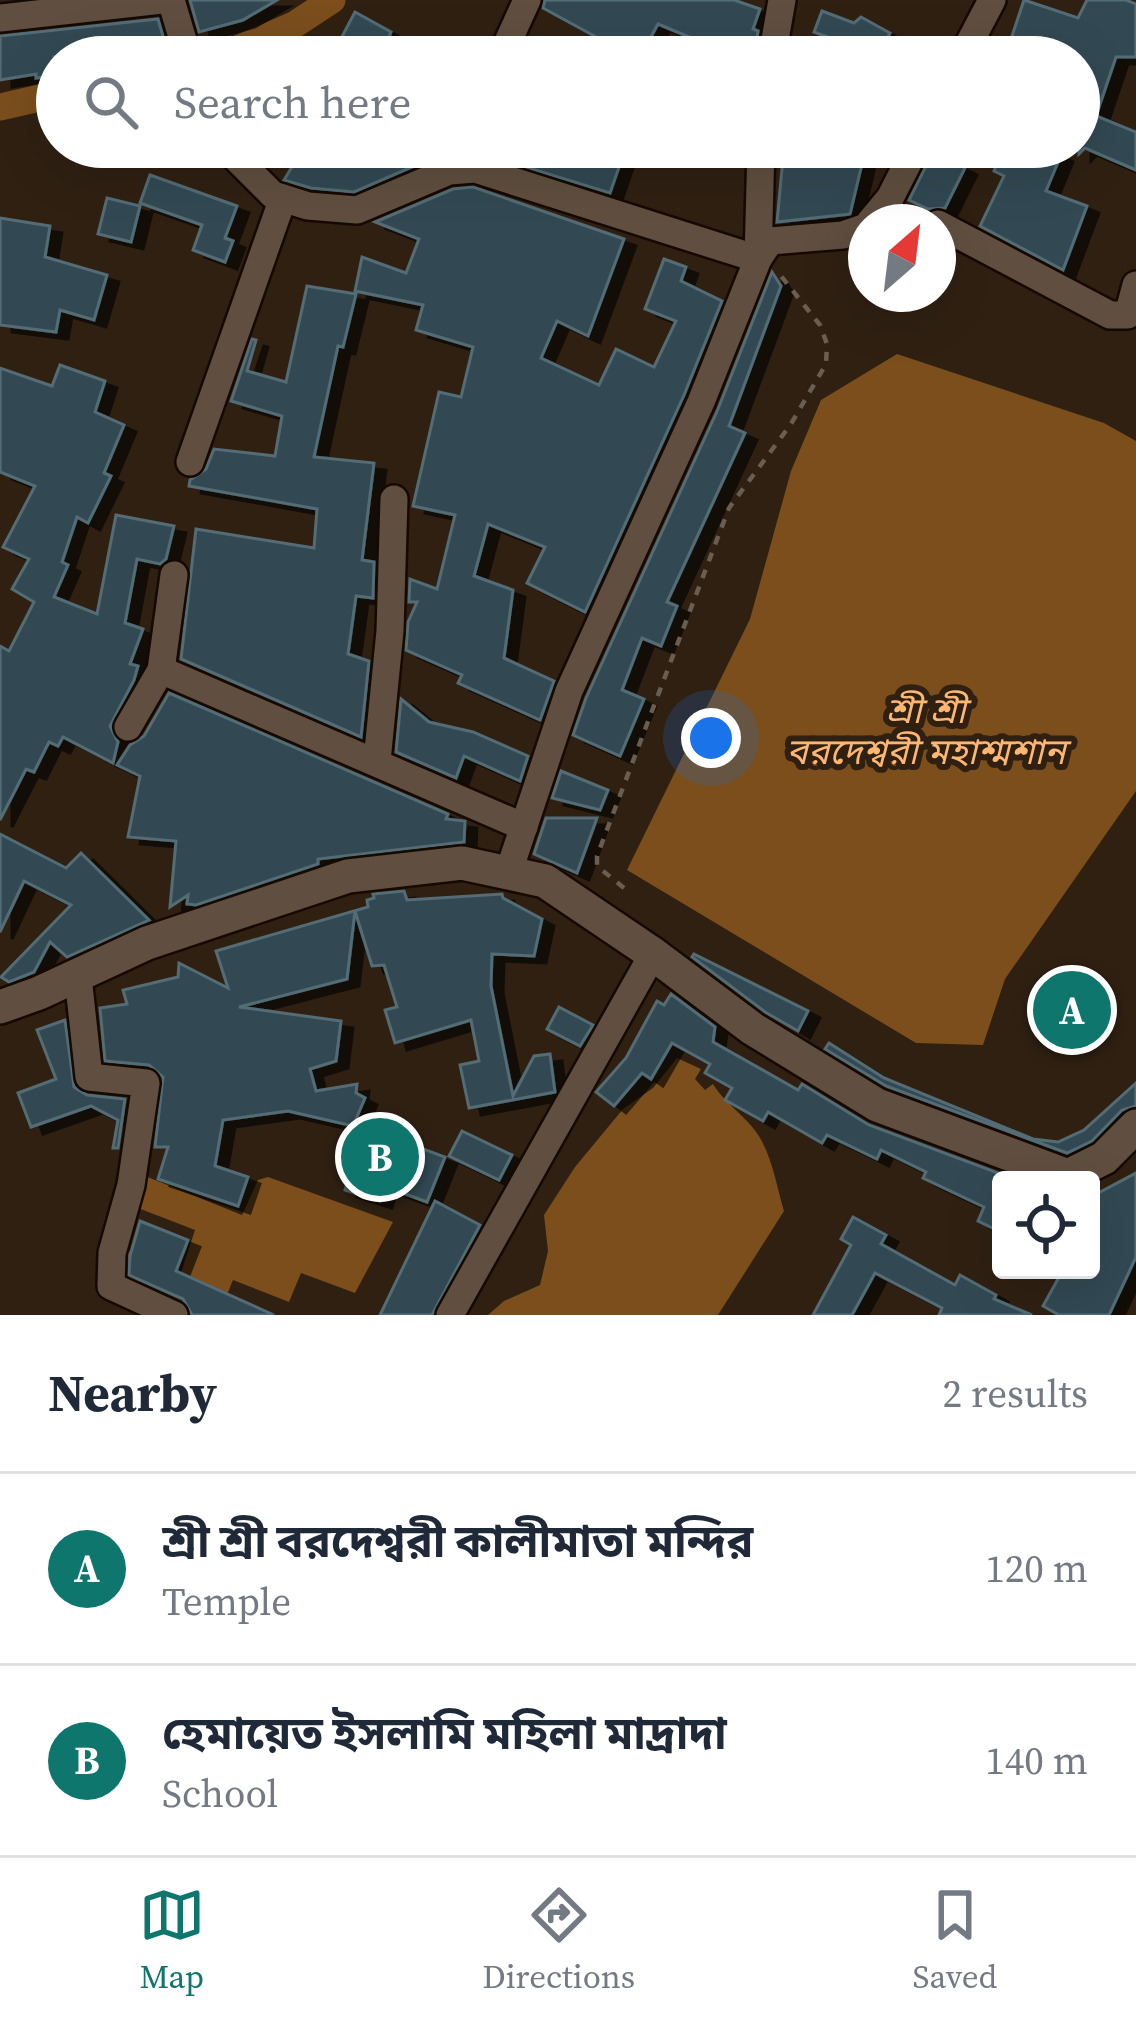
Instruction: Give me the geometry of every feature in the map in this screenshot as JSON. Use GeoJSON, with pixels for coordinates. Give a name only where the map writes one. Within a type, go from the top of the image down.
{"type":"FeatureCollection","features":[{"type":"Feature","properties":{"kind":"street"},"geometry":{"type":"LineString","coordinates":[[0,18],[161,0]]}},
{"type":"Feature","properties":{"kind":"street"},"geometry":{"type":"LineString","coordinates":[[171,0],[182,36]]}},
{"type":"Feature","properties":{"kind":"street"},"geometry":{"type":"LineString","coordinates":[[511,36],[527,0]]}},
{"type":"Feature","properties":{"kind":"street"},"geometry":{"type":"LineString","coordinates":[[776,36],[782,0]]}},
{"type":"Feature","properties":{"kind":"street"},"geometry":{"type":"LineString","coordinates":[[973,36],[992,0]]}},
{"type":"Feature","properties":{"kind":"street"},"geometry":{"type":"LineString","coordinates":[[246,168],[273,195],[308,206],[358,210],[438,168]]}},
{"type":"Feature","properties":{"kind":"street"},"geometry":{"type":"LineString","coordinates":[[474,168],[758,259]]}},
{"type":"Feature","properties":{"kind":"street"},"geometry":{"type":"LineString","coordinates":[[758,259],[760,168]]}},
{"type":"Feature","properties":{"kind":"street"},"geometry":{"type":"LineString","coordinates":[[885,204],[905,168]]}},
{"type":"Feature","properties":{"kind":"street"},"geometry":{"type":"LineString","coordinates":[[190,462],[284,198]]}},
{"type":"Feature","properties":{"kind":"street"},"geometry":{"type":"LineString","coordinates":[[890,198],[901,204]]}},
{"type":"Feature","properties":{"kind":"street"},"geometry":{"type":"LineString","coordinates":[[509,871],[569,692],[701,402],[758,259],[770,242],[848,233]]}},
{"type":"Feature","properties":{"kind":"street"},"geometry":{"type":"LineString","coordinates":[[956,234],[1110,315],[1128,315],[1136,285]]}},
{"type":"Feature","properties":{"kind":"street"},"geometry":{"type":"LineString","coordinates":[[376,760],[390,631],[394,499]]}},
{"type":"Feature","properties":{"kind":"street"},"geometry":{"type":"LineString","coordinates":[[128,727],[161,670],[174,575]]}},
{"type":"Feature","properties":{"kind":"street"},"geometry":{"type":"LineString","coordinates":[[161,670],[524,827]]}},
{"type":"Feature","properties":{"kind":"street"},"geometry":{"type":"LineString","coordinates":[[0,1006],[147,943],[348,877],[462,863],[545,881],[753,1029],[877,1105],[1068,1176],[1104,1158],[1136,1126]]}},
{"type":"Feature","properties":{"kind":"street"},"geometry":{"type":"LineString","coordinates":[[450,1315],[652,954]]}},
{"type":"Feature","properties":{"kind":"street"},"geometry":{"type":"LineString","coordinates":[[78,976],[89,1077],[146,1083],[131,1185],[112,1253],[111,1286],[174,1315]]}},
{"type":"Feature","properties":{"kind":"path"},"geometry":{"type":"LineString","coordinates":[[624,888],[597,866],[596,856],[700,579],[729,508],[791,424],[826,364],[820,325],[777,271],[758,259]]}},
{"type":"Feature","properties":{"kind":"water","name":"শ্রী শ্রী বরদেশ্বরী মহাশ্মশান"},"geometry":{"type":"Polygon","coordinates":[[[897,354],[1104,423],[1136,441],[1136,791],[1005,979],[983,1045],[916,1043],[627,870],[750,619],[791,471],[821,400],[897,354]]]}},
{"type":"Feature","properties":{"kind":"water"},"geometry":{"type":"Polygon","coordinates":[[[677,1058],[701,1069],[695,1079],[705,1090],[713,1084],[759,1136],[784,1211],[718,1315],[488,1315],[504,1301],[540,1285],[548,1251],[544,1215],[575,1167],[623,1109],[653,1088],[677,1058]]]}},
{"type":"Feature","properties":{"kind":"water"},"geometry":{"type":"Polygon","coordinates":[[[145,1176],[242,1215],[258,1180],[268,1177],[393,1222],[355,1293],[301,1273],[289,1302],[233,1280],[219,1315],[213,1315],[129,1279],[128,1251],[181,1273],[195,1230],[138,1208],[145,1176]]]}},
{"type":"Feature","properties":{"kind":"building"},"geometry":{"type":"Polygon","coordinates":[[[190,0],[277,0],[243,20],[199,32],[190,0]]]}},
{"type":"Feature","properties":{"kind":"building"},"geometry":{"type":"Polygon","coordinates":[[[545,0],[734,0],[760,9],[753,29],[757,36],[687,36],[658,24],[651,36],[594,36],[543,8],[545,0]]]}},
{"type":"Feature","properties":{"kind":"building"},"geometry":{"type":"Polygon","coordinates":[[[1024,0],[1078,18],[1087,0],[1136,4],[1136,57],[1116,57],[1100,104],[1100,36],[1012,36],[1024,0]]]}},
{"type":"Feature","properties":{"kind":"building"},"geometry":{"type":"Polygon","coordinates":[[[822,11],[854,23],[861,17],[890,33],[825,36],[814,32],[822,11]]]}},
{"type":"Feature","properties":{"kind":"building"},"geometry":{"type":"Polygon","coordinates":[[[355,12],[391,32],[389,36],[342,36],[355,12]]]}},
{"type":"Feature","properties":{"kind":"building"},"geometry":{"type":"Polygon","coordinates":[[[158,19],[163,36],[36,36],[36,74],[0,80],[0,36],[158,19]]]}},
{"type":"Feature","properties":{"kind":"building"},"geometry":{"type":"Polygon","coordinates":[[[1100,118],[1136,132],[1136,170],[1100,154],[1100,118]]]}},
{"type":"Feature","properties":{"kind":"building"},"geometry":{"type":"Polygon","coordinates":[[[291,168],[410,168],[354,192],[284,180],[291,168]]]}},
{"type":"Feature","properties":{"kind":"building"},"geometry":{"type":"Polygon","coordinates":[[[529,168],[619,168],[610,193],[529,168]]]}},
{"type":"Feature","properties":{"kind":"building"},"geometry":{"type":"Polygon","coordinates":[[[782,168],[861,168],[848,214],[777,222],[782,168]]]}},
{"type":"Feature","properties":{"kind":"building"},"geometry":{"type":"Polygon","coordinates":[[[925,168],[965,168],[947,204],[909,200],[925,168]]]}},
{"type":"Feature","properties":{"kind":"building"},"geometry":{"type":"Polygon","coordinates":[[[1056,168],[1046,191],[1087,206],[1063,270],[980,226],[1004,176],[994,171],[1056,168]]]}},
{"type":"Feature","properties":{"kind":"building"},"geometry":{"type":"Polygon","coordinates":[[[150,175],[237,206],[225,238],[233,241],[225,262],[193,250],[202,225],[140,203],[150,175]]]}},
{"type":"Feature","properties":{"kind":"building"},"geometry":{"type":"Polygon","coordinates":[[[473,187],[624,239],[588,336],[557,321],[541,358],[599,385],[616,349],[654,367],[676,321],[645,309],[664,259],[686,267],[681,281],[722,301],[585,612],[527,583],[545,547],[488,524],[474,576],[513,590],[504,658],[554,681],[540,720],[458,683],[462,675],[406,650],[408,622],[417,602],[409,602],[410,579],[437,589],[455,515],[413,506],[439,392],[461,397],[473,347],[416,330],[423,305],[355,291],[362,257],[406,273],[419,239],[375,222],[453,189],[473,187]]]}},
{"type":"Feature","properties":{"kind":"building"},"geometry":{"type":"Polygon","coordinates":[[[107,198],[140,206],[131,242],[98,234],[107,198]]]}},
{"type":"Feature","properties":{"kind":"building"},"geometry":{"type":"Polygon","coordinates":[[[0,218],[50,226],[45,257],[107,275],[94,320],[60,310],[56,332],[0,325],[0,218]]]}},
{"type":"Feature","properties":{"kind":"building"},"geometry":{"type":"Polygon","coordinates":[[[772,272],[781,286],[729,426],[745,433],[667,602],[677,606],[661,646],[642,638],[622,690],[644,699],[620,756],[573,735],[718,409],[772,272]]]}},
{"type":"Feature","properties":{"kind":"building"},"geometry":{"type":"Polygon","coordinates":[[[307,286],[356,294],[343,347],[338,346],[314,457],[374,463],[362,560],[374,562],[373,598],[356,596],[348,654],[369,661],[361,737],[181,659],[196,529],[314,548],[317,509],[189,486],[206,469],[214,449],[275,456],[282,416],[231,401],[252,339],[256,340],[247,371],[286,382],[307,286]]]}},
{"type":"Feature","properties":{"kind":"building"},"geometry":{"type":"Polygon","coordinates":[[[60,365],[105,381],[95,412],[124,425],[104,473],[111,476],[88,523],[77,517],[62,562],[68,565],[54,597],[97,614],[116,515],[174,526],[166,559],[160,564],[137,559],[125,623],[143,629],[130,664],[138,666],[134,680],[110,726],[118,742],[113,763],[63,737],[58,746],[49,742],[34,772],[26,769],[0,820],[0,646],[9,651],[34,602],[12,589],[29,559],[3,547],[35,486],[0,472],[0,368],[52,386],[60,365]]]}},
{"type":"Feature","properties":{"kind":"building"},"geometry":{"type":"Polygon","coordinates":[[[169,693],[448,814],[446,819],[465,821],[464,842],[318,859],[318,864],[196,905],[187,904],[188,895],[170,907],[176,841],[128,837],[140,776],[117,765],[130,745],[144,736],[169,693]]]}},
{"type":"Feature","properties":{"kind":"building"},"geometry":{"type":"Polygon","coordinates":[[[401,699],[429,722],[473,732],[528,756],[520,781],[464,756],[456,778],[396,752],[401,699]]]}},
{"type":"Feature","properties":{"kind":"building"},"geometry":{"type":"Polygon","coordinates":[[[561,771],[608,790],[600,810],[552,798],[561,771]]]}},
{"type":"Feature","properties":{"kind":"building"},"geometry":{"type":"Polygon","coordinates":[[[546,818],[597,818],[577,873],[534,854],[546,818]]]}},
{"type":"Feature","properties":{"kind":"building"},"geometry":{"type":"Polygon","coordinates":[[[0,834],[66,868],[81,853],[149,920],[67,957],[50,942],[34,972],[9,982],[1,977],[71,905],[24,881],[0,932],[0,834]]]}},
{"type":"Feature","properties":{"kind":"building"},"geometry":{"type":"Polygon","coordinates":[[[404,891],[407,900],[502,894],[542,919],[534,956],[492,954],[491,986],[513,1096],[534,1056],[550,1054],[555,1092],[469,1108],[460,1065],[479,1061],[471,1020],[395,1043],[385,1010],[397,1007],[384,965],[372,966],[355,911],[347,979],[239,1007],[341,1021],[336,1061],[310,1069],[316,1091],[357,1084],[356,1093],[365,1098],[353,1126],[288,1111],[223,1120],[215,1166],[248,1177],[238,1206],[158,1179],[168,1147],[155,1147],[163,1077],[149,1065],[105,1061],[100,1008],[127,1004],[123,990],[178,977],[179,963],[228,988],[216,951],[368,907],[373,894],[404,891]]]}},
{"type":"Feature","properties":{"kind":"building"},"geometry":{"type":"Polygon","coordinates":[[[694,954],[808,1011],[798,1031],[765,1012],[694,954]]]}},
{"type":"Feature","properties":{"kind":"building"},"geometry":{"type":"Polygon","coordinates":[[[1065,983],[1098,999],[1079,1037],[1047,1022],[1065,983]]]}},
{"type":"Feature","properties":{"kind":"building"},"geometry":{"type":"Polygon","coordinates":[[[671,994],[715,1027],[713,1042],[798,1090],[802,1084],[869,1125],[993,1171],[992,1228],[978,1221],[984,1207],[923,1178],[926,1172],[881,1150],[877,1159],[827,1135],[822,1143],[768,1112],[763,1121],[725,1100],[732,1088],[705,1073],[710,1064],[672,1043],[651,1079],[642,1073],[614,1106],[596,1092],[626,1058],[657,1001],[664,1005],[671,994]]]}},
{"type":"Feature","properties":{"kind":"building"},"geometry":{"type":"Polygon","coordinates":[[[559,1007],[593,1025],[580,1046],[547,1029],[559,1007]]]}},
{"type":"Feature","properties":{"kind":"building"},"geometry":{"type":"Polygon","coordinates":[[[65,1020],[74,1087],[87,1095],[125,1099],[118,1148],[113,1148],[118,1120],[91,1106],[31,1127],[18,1093],[56,1079],[37,1030],[65,1020]]]}},
{"type":"Feature","properties":{"kind":"building"},"geometry":{"type":"Polygon","coordinates":[[[829,1043],[884,1078],[1033,1139],[1058,1142],[1084,1130],[1136,1083],[1136,1106],[1122,1110],[1092,1141],[1067,1153],[886,1086],[825,1049],[829,1043]]]}},
{"type":"Feature","properties":{"kind":"building"},"geometry":{"type":"Polygon","coordinates":[[[462,1131],[512,1155],[499,1180],[449,1156],[462,1131]]]}},
{"type":"Feature","properties":{"kind":"building"},"geometry":{"type":"Polygon","coordinates":[[[361,1138],[404,1152],[407,1143],[445,1157],[427,1202],[384,1186],[380,1201],[345,1190],[361,1138]]]}},
{"type":"Feature","properties":{"kind":"building"},"geometry":{"type":"Polygon","coordinates":[[[1136,1173],[1136,1257],[1109,1315],[1059,1315],[1043,1306],[1058,1279],[1100,1279],[1100,1192],[1136,1173]]]}},
{"type":"Feature","properties":{"kind":"building"},"geometry":{"type":"Polygon","coordinates":[[[435,1201],[480,1225],[432,1315],[380,1315],[435,1201]]]}},
{"type":"Feature","properties":{"kind":"building"},"geometry":{"type":"Polygon","coordinates":[[[853,1217],[886,1235],[881,1244],[955,1285],[960,1275],[996,1295],[994,1299],[1032,1315],[939,1315],[942,1308],[875,1273],[852,1315],[813,1315],[851,1245],[841,1239],[853,1217]]]}},
{"type":"Feature","properties":{"kind":"building"},"geometry":{"type":"Polygon","coordinates":[[[140,1221],[188,1240],[176,1271],[274,1315],[192,1315],[183,1299],[129,1275],[140,1221]]]}},
{"type":"Feature","properties":{"kind":"waterway"},"geometry":{"type":"LineString","coordinates":[[268,36],[332,0]]}},
{"type":"Feature","properties":{"kind":"waterway"},"geometry":{"type":"LineString","coordinates":[[0,107],[36,99]]}},
{"type":"Feature","properties":{"kind":"place","name":"শ্রী শ্রী বরদেশ্বরী কালীমাতা মন্দির"},"geometry":{"type":"Point","coordinates":[1072,1010]}},
{"type":"Feature","properties":{"kind":"place","name":"হেমায়েত ইসলামি মহিলা মাদ্রাদা"},"geometry":{"type":"Point","coordinates":[380,1157]}}]}
